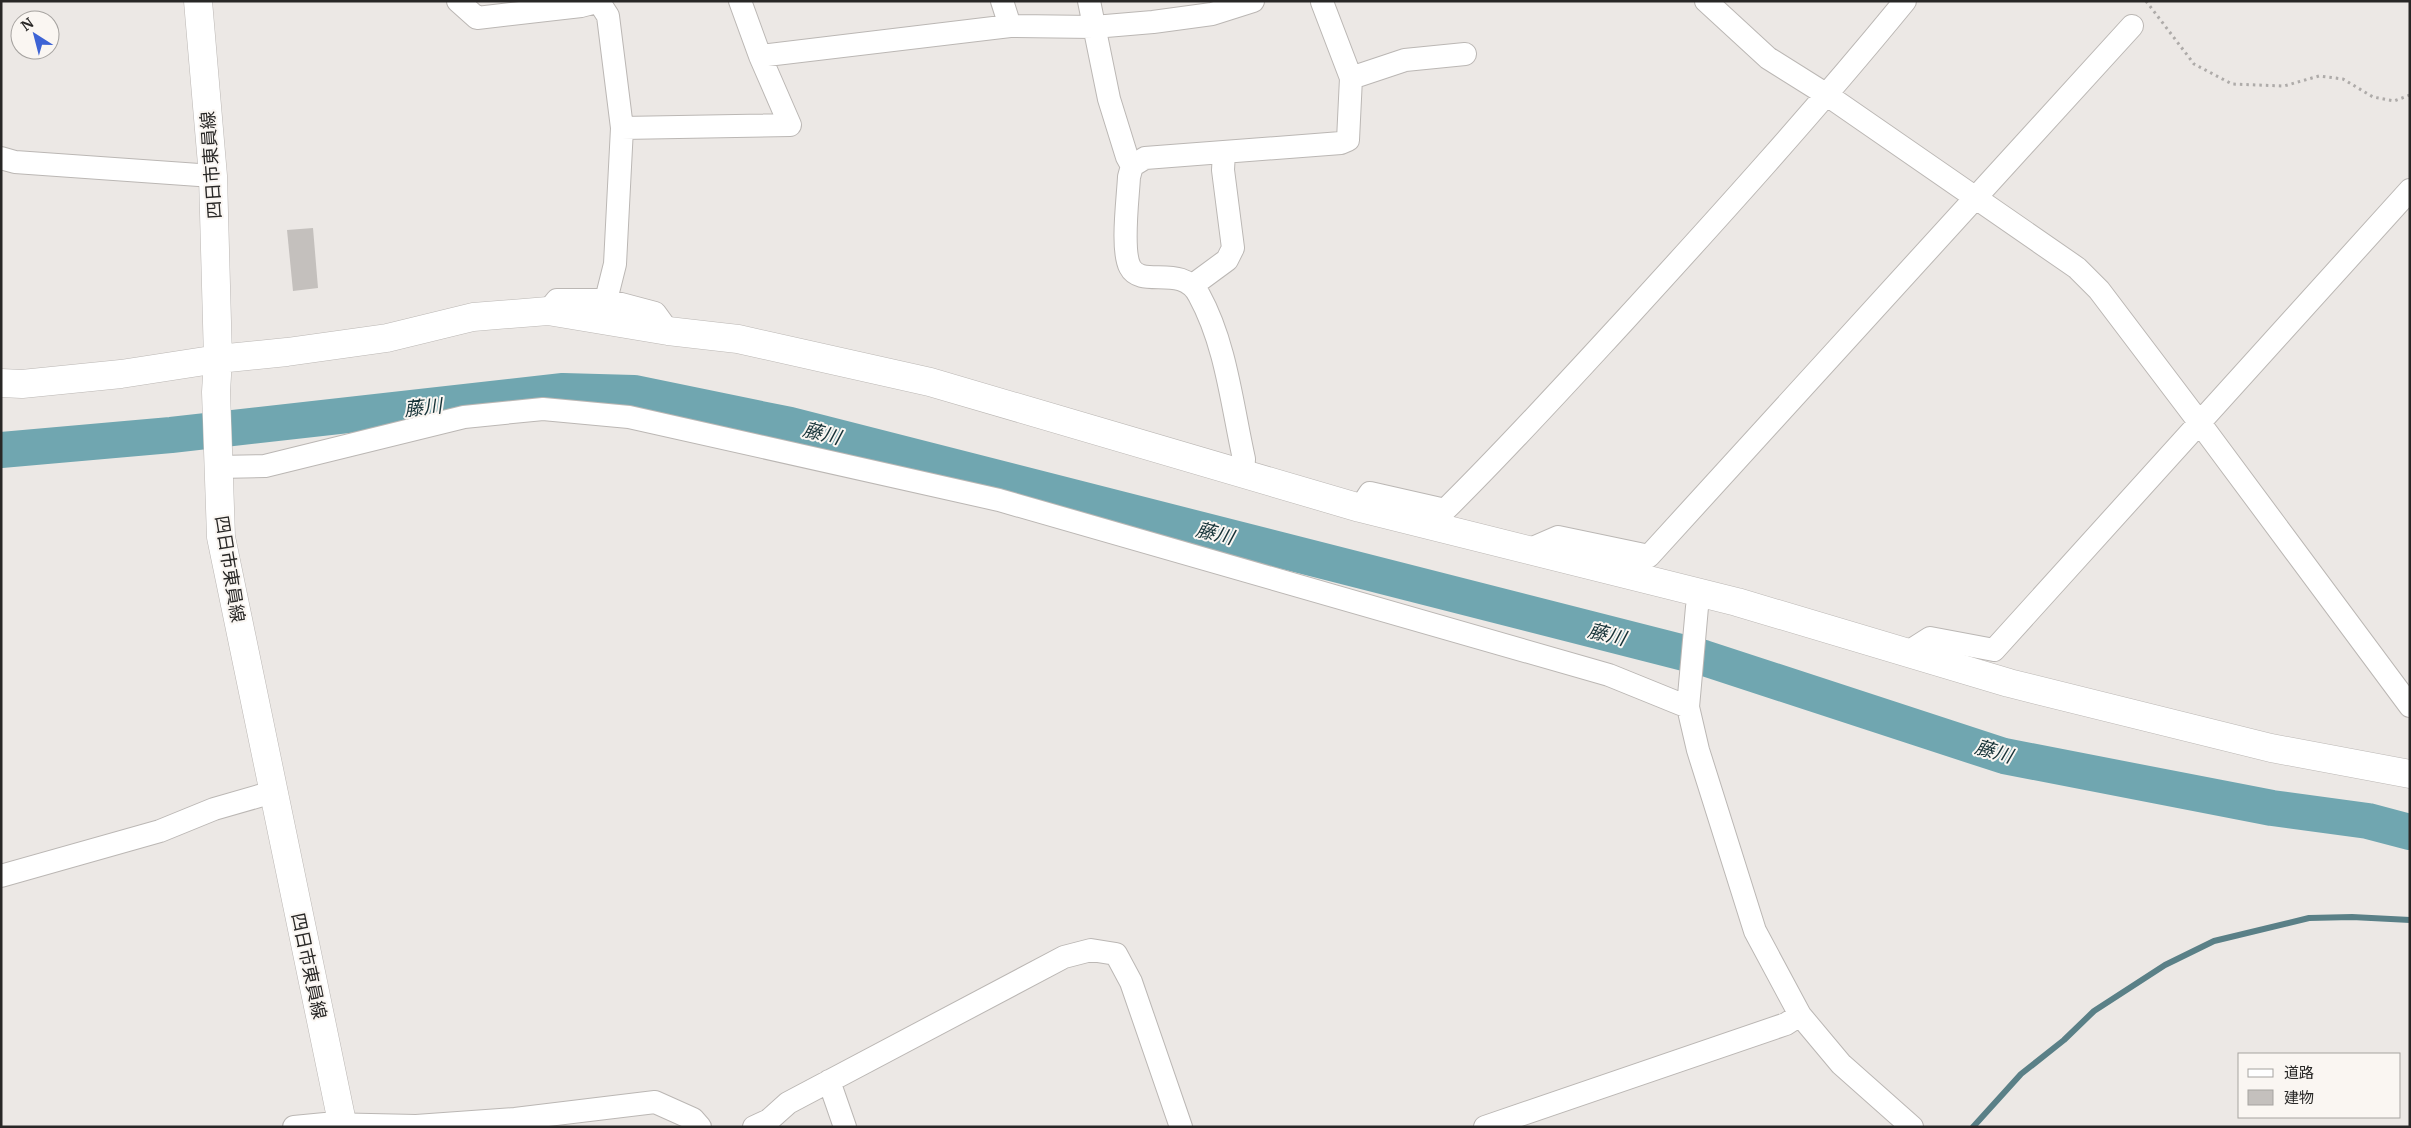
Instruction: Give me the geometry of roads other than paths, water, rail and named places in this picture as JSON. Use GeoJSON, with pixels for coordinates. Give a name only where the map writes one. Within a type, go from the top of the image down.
{"type":"FeatureCollection","features":[{"type":"Feature","properties":{"kind":"street","name":"四日市東員線"},"geometry":{"type":"LineString","coordinates":[[198,1],[214,176],[218,359],[216,392],[221,537],[343,1126]]}},
{"type":"Feature","properties":{"kind":"street"},"geometry":{"type":"LineString","coordinates":[[458,1],[477,18],[600,2],[608,16],[622,128],[615,264],[606,300]]}},
{"type":"Feature","properties":{"kind":"street"},"geometry":{"type":"LineString","coordinates":[[622,128],[790,125],[760,56],[740,1]]}},
{"type":"Feature","properties":{"kind":"street"},"geometry":{"type":"LineString","coordinates":[[1002,1],[1010,26]]}},
{"type":"Feature","properties":{"kind":"street"},"geometry":{"type":"LineString","coordinates":[[1089,1],[1109,99],[1127,157],[1132,166]]}},
{"type":"Feature","properties":{"kind":"street"},"geometry":{"type":"LineString","coordinates":[[760,56],[1010,26],[1094,27],[1212,14],[1253,1]]}},
{"type":"Feature","properties":{"kind":"street"},"geometry":{"type":"LineString","coordinates":[[1242,474],[1244,459],[1217,334],[1193,285],[1184,279],[1140,276],[1130,269],[1126,252],[1129,177],[1132,166],[1145,158],[1341,143],[1348,140],[1351,78],[1323,1]]}},
{"type":"Feature","properties":{"kind":"street"},"geometry":{"type":"LineString","coordinates":[[1706,1],[1768,58],[1827,95],[2077,268],[2099,290],[2407,694]]}},
{"type":"Feature","properties":{"kind":"street"},"geometry":{"type":"LineString","coordinates":[[1360,508],[1370,493],[1445,510],[1510,444],[1712,225],[1827,95],[1905,1]]}},
{"type":"Feature","properties":{"kind":"street"},"geometry":{"type":"LineString","coordinates":[[1526,550],[1558,537],[1649,556],[2132,26]]}},
{"type":"Feature","properties":{"kind":"street"},"geometry":{"type":"LineString","coordinates":[[1351,78],[1405,60],[1465,54]]}},
{"type":"Feature","properties":{"kind":"street"},"geometry":{"type":"LineString","coordinates":[[1193,285],[1227,260],[1233,248],[1223,170],[1224,152]]}},
{"type":"Feature","properties":{"kind":"street"},"geometry":{"type":"LineString","coordinates":[[1,158],[15,162],[214,176]]}},
{"type":"Feature","properties":{"kind":"street"},"geometry":{"type":"LineString","coordinates":[[1908,652],[1930,638],[1994,650],[2410,190]]}},
{"type":"Feature","properties":{"kind":"street"},"geometry":{"type":"LineString","coordinates":[[548,311],[557,300],[606,300],[655,313],[668,331]]}},
{"type":"Feature","properties":{"kind":"street"},"geometry":{"type":"LineString","coordinates":[[1,383],[22,384],[121,374],[218,359],[287,352],[387,338],[473,317],[548,311],[668,331],[738,339],[930,382],[1360,508],[1526,550],[1699,601],[1737,602],[2009,683],[2252,743],[2410,774]]}},
{"type":"Feature","properties":{"kind":"street"},"geometry":{"type":"LineString","coordinates":[[218,457],[265,466],[464,417],[543,409],[629,417],[999,500],[1689,699]]}},
{"type":"Feature","properties":{"kind":"street"},"geometry":{"type":"LineString","coordinates":[[1699,601],[1689,699],[1698,750],[1755,931],[1800,1015],[1841,1064],[1912,1127]]}},
{"type":"Feature","properties":{"kind":"street"},"geometry":{"type":"LineString","coordinates":[[1,876],[160,831],[214,810],[273,792]]}},
{"type":"Feature","properties":{"kind":"street"},"geometry":{"type":"LineString","coordinates":[[754,1127],[768,1120],[788,1102],[1064,958],[1091,950],[1116,954],[1131,982],[1181,1127]]}},
{"type":"Feature","properties":{"kind":"street"},"geometry":{"type":"LineString","coordinates":[[1485,1127],[1786,1024],[1800,1015]]}},
{"type":"Feature","properties":{"kind":"street"},"geometry":{"type":"LineString","coordinates":[[829,1081],[845,1127]]}},
{"type":"Feature","properties":{"kind":"street"},"geometry":{"type":"LineString","coordinates":[[294,1127],[416,1126],[515,1119],[655,1102],[693,1118],[700,1127]]}},
{"type":"Feature","properties":{"kind":"waterway","name":"藤川"},"geometry":{"type":"LineString","coordinates":[[1,450],[171,435],[563,391],[634,393],[790,425],[1704,658],[2004,756],[2272,808],[2368,821],[2410,832]]}},
{"type":"Feature","properties":{"kind":"waterway"},"geometry":{"type":"LineString","coordinates":[[1973,1127],[2021,1074],[2064,1040],[2094,1011],[2165,965],[2214,941],[2309,918],[2352,917],[2410,920]]}}]}
